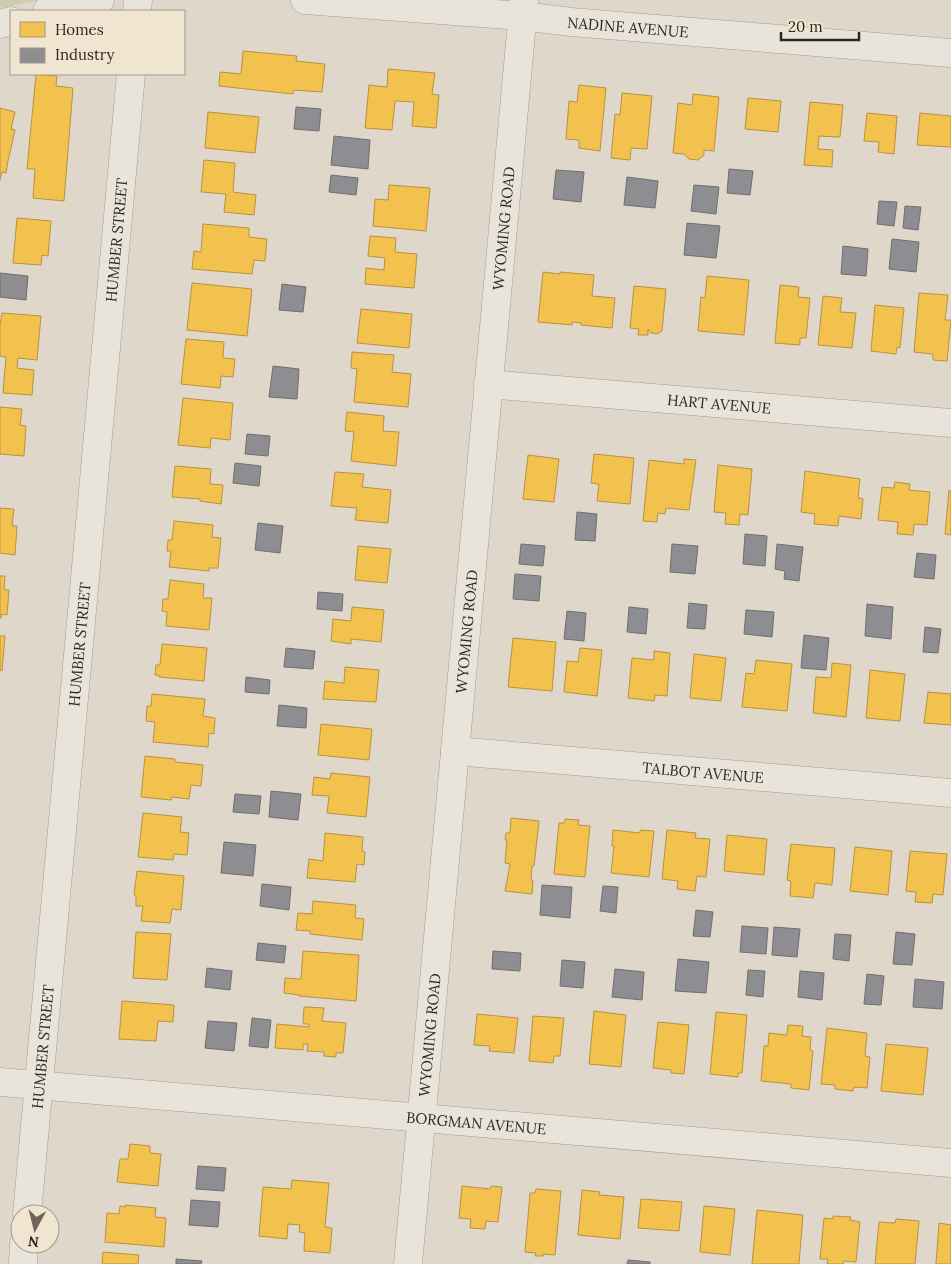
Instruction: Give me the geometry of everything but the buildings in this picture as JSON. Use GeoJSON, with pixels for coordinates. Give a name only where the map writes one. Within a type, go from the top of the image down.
{"type":"FeatureCollection","features":[{"type":"Feature","properties":{"kind":"street"},"geometry":{"type":"LineString","coordinates":[[52,10],[100,0]]}},
{"type":"Feature","properties":{"kind":"street","name":"NADINE AVENUE"},"geometry":{"type":"LineString","coordinates":[[305,0],[523,8],[571,22],[951,53]]}},
{"type":"Feature","properties":{"kind":"street","name":"WYOMING ROAD"},"geometry":{"type":"LineString","coordinates":[[408,1264],[523,8]]}},
{"type":"Feature","properties":{"kind":"street","name":"HUMBER STREET"},"geometry":{"type":"LineString","coordinates":[[28,1204],[131,75]]}},
{"type":"Feature","properties":{"kind":"street","name":"HART AVENUE"},"geometry":{"type":"LineString","coordinates":[[488,384],[951,423]]}},
{"type":"Feature","properties":{"kind":"street","name":"TALBOT AVENUE"},"geometry":{"type":"LineString","coordinates":[[455,751],[951,793]]}},
{"type":"Feature","properties":{"kind":"street","name":"BORGMAN AVENUE"},"geometry":{"type":"LineString","coordinates":[[0,1082],[951,1163]]}},
{"type":"Feature","properties":{"kind":"green space"},"geometry":{"type":"Polygon","coordinates":[[[0,0],[39,0],[2,8],[0,7],[0,0]]]}}]}
